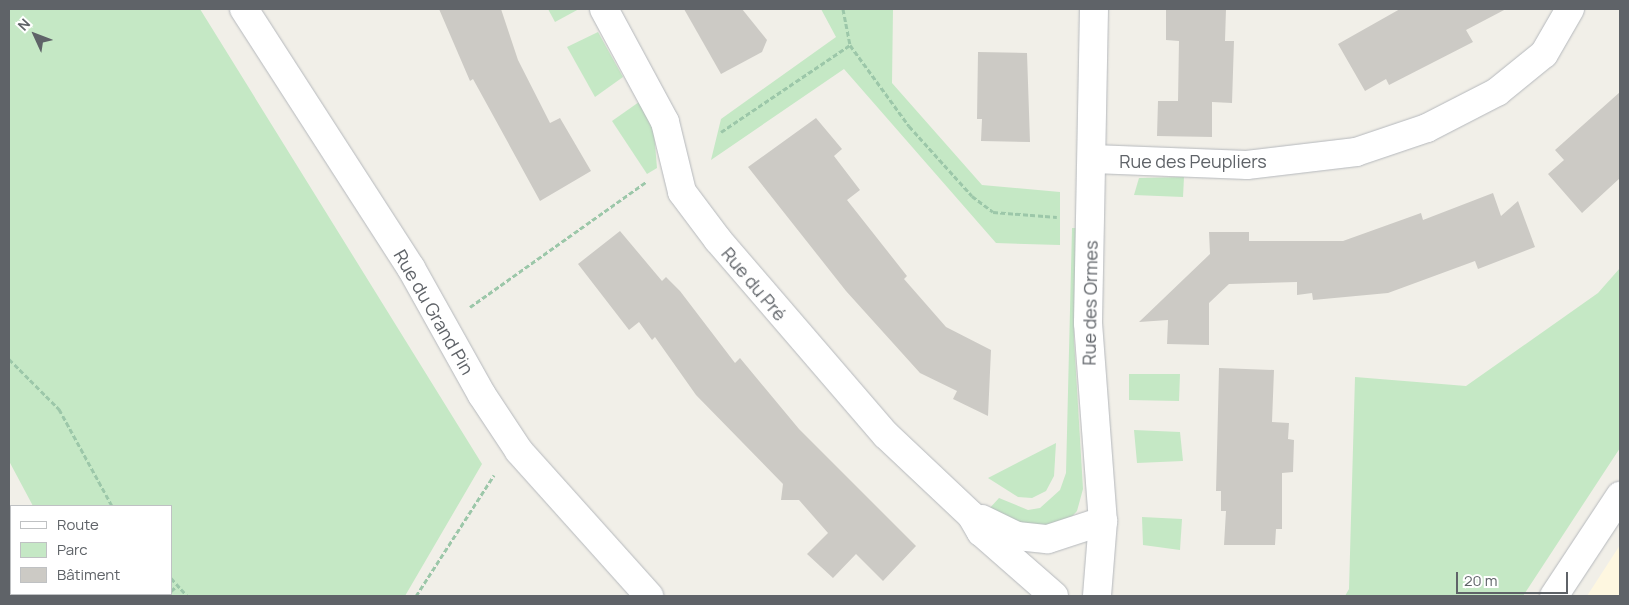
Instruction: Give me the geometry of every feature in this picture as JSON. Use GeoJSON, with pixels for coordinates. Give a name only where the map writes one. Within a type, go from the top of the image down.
{"type":"FeatureCollection","features":[{"type":"Feature","properties":{"kind":"street","name":"Rue du Grand Pin"},"geometry":{"type":"LineString","coordinates":[[244,9],[411,268],[482,395],[520,451],[649,596]]}},
{"type":"Feature","properties":{"kind":"street","name":"Rue du Pré"},"geometry":{"type":"LineString","coordinates":[[604,9],[665,122],[682,192],[794,332],[886,435],[971,515],[981,532],[1054,596]]}},
{"type":"Feature","properties":{"kind":"street","name":"Rue des Ormes"},"geometry":{"type":"LineString","coordinates":[[1094,9],[1089,371],[1104,521],[1097,596]]}},
{"type":"Feature","properties":{"kind":"street","name":"Rue des Peupliers"},"geometry":{"type":"LineString","coordinates":[[1093,159],[1247,165],[1356,152],[1427,128],[1496,92],[1544,54],[1570,9]]}},
{"type":"Feature","properties":{"kind":"street"},"geometry":{"type":"LineString","coordinates":[[1554,596],[1620,496]]}},
{"type":"Feature","properties":{"kind":"street","name":"Rue du Pré"},"geometry":{"type":"LineString","coordinates":[[971,515],[1032,539],[1063,536],[1104,521]]}},
{"type":"Feature","properties":{"kind":"path"},"geometry":{"type":"LineString","coordinates":[[843,9],[850,45],[910,126],[972,196],[993,212],[1061,218]]}},
{"type":"Feature","properties":{"kind":"path"},"geometry":{"type":"LineString","coordinates":[[721,132],[850,45]]}},
{"type":"Feature","properties":{"kind":"path"},"geometry":{"type":"LineString","coordinates":[[469,308],[646,182]]}},
{"type":"Feature","properties":{"kind":"path"},"geometry":{"type":"LineString","coordinates":[[9,359],[59,409],[111,505]]}},
{"type":"Feature","properties":{"kind":"path"},"geometry":{"type":"LineString","coordinates":[[416,596],[498,472]]}},
{"type":"Feature","properties":{"kind":"path"},"geometry":{"type":"LineString","coordinates":[[172,579],[187,596]]}},
{"type":"Feature","properties":{"kind":"path"},"geometry":{"type":"LineString","coordinates":[[172,590],[178,586]]}},
{"type":"Feature","properties":{"kind":"shaded area"},"geometry":{"type":"Polygon","coordinates":[[[1620,545],[1620,596],[1587,596],[1620,545]]]}},
{"type":"Feature","properties":{"kind":"green space"},"geometry":{"type":"Polygon","coordinates":[[[9,9],[200,9],[482,464],[405,596],[111,596],[110,595],[172,595],[172,505],[32,505],[9,461],[9,9]]]}},
{"type":"Feature","properties":{"kind":"green space"},"geometry":{"type":"Polygon","coordinates":[[[548,9],[579,9],[555,22],[548,9]]]}},
{"type":"Feature","properties":{"kind":"green space"},"geometry":{"type":"Polygon","coordinates":[[[821,9],[893,9],[892,83],[982,185],[1060,192],[1060,245],[996,243],[844,69],[711,160],[721,119],[836,37],[821,9]]]}},
{"type":"Feature","properties":{"kind":"green space"},"geometry":{"type":"Polygon","coordinates":[[[598,32],[623,77],[595,97],[567,47],[598,32]]]}},
{"type":"Feature","properties":{"kind":"green space"},"geometry":{"type":"Polygon","coordinates":[[[639,102],[654,132],[657,168],[647,174],[612,121],[639,102]]]}},
{"type":"Feature","properties":{"kind":"green space"},"geometry":{"type":"Polygon","coordinates":[[[1184,177],[1183,197],[1134,195],[1139,178],[1184,177]]]}},
{"type":"Feature","properties":{"kind":"green space"},"geometry":{"type":"Polygon","coordinates":[[[1072,228],[1077,228],[1074,339],[1083,489],[1077,511],[1066,523],[1040,533],[988,510],[999,498],[1028,510],[1040,508],[1060,490],[1066,473],[1072,228]]]}},
{"type":"Feature","properties":{"kind":"green space"},"geometry":{"type":"Polygon","coordinates":[[[1620,268],[1620,448],[1523,596],[1345,596],[1349,589],[1355,377],[1466,386],[1598,293],[1620,268]]]}},
{"type":"Feature","properties":{"kind":"green space"},"geometry":{"type":"Polygon","coordinates":[[[1129,374],[1180,374],[1179,401],[1129,400],[1129,374]]]}},
{"type":"Feature","properties":{"kind":"green space"},"geometry":{"type":"Polygon","coordinates":[[[1134,430],[1180,432],[1183,461],[1137,463],[1134,430]]]}},
{"type":"Feature","properties":{"kind":"green space"},"geometry":{"type":"Polygon","coordinates":[[[1056,443],[1054,476],[1046,491],[1032,498],[1018,497],[988,478],[1056,443]]]}},
{"type":"Feature","properties":{"kind":"green space"},"geometry":{"type":"Polygon","coordinates":[[[1142,517],[1182,519],[1180,550],[1143,545],[1142,517]]]}},
{"type":"Feature","properties":{"kind":"building"},"geometry":{"type":"Polygon","coordinates":[[[439,9],[501,9],[518,60],[550,123],[560,118],[591,171],[540,201],[473,79],[470,81],[439,9]]]}},
{"type":"Feature","properties":{"kind":"building"},"geometry":{"type":"Polygon","coordinates":[[[684,9],[742,9],[767,40],[762,52],[721,74],[684,9]]]}},
{"type":"Feature","properties":{"kind":"building"},"geometry":{"type":"Polygon","coordinates":[[[1166,9],[1226,9],[1225,41],[1234,41],[1232,103],[1212,102],[1212,137],[1157,136],[1158,101],[1178,101],[1179,41],[1166,40],[1166,9]]]}},
{"type":"Feature","properties":{"kind":"building"},"geometry":{"type":"Polygon","coordinates":[[[1400,9],[1506,9],[1466,30],[1473,42],[1389,85],[1386,79],[1365,91],[1338,44],[1400,9]]]}},
{"type":"Feature","properties":{"kind":"building"},"geometry":{"type":"Polygon","coordinates":[[[978,52],[1027,53],[1030,142],[981,141],[982,119],[977,119],[978,52]]]}},
{"type":"Feature","properties":{"kind":"building"},"geometry":{"type":"Polygon","coordinates":[[[1620,92],[1620,178],[1582,213],[1548,174],[1564,160],[1555,150],[1620,92]]]}},
{"type":"Feature","properties":{"kind":"building"},"geometry":{"type":"Polygon","coordinates":[[[816,118],[842,149],[834,156],[860,190],[847,200],[907,276],[904,279],[946,327],[991,350],[988,416],[953,399],[957,391],[920,373],[846,291],[748,167],[816,118]]]}},
{"type":"Feature","properties":{"kind":"building"},"geometry":{"type":"Polygon","coordinates":[[[1493,193],[1501,216],[1518,201],[1535,247],[1478,269],[1475,261],[1388,293],[1313,300],[1312,293],[1297,295],[1297,282],[1229,284],[1209,303],[1209,345],[1167,344],[1168,320],[1139,322],[1210,254],[1209,232],[1249,232],[1249,241],[1343,241],[1421,213],[1423,220],[1493,193]]]}},
{"type":"Feature","properties":{"kind":"building"},"geometry":{"type":"Polygon","coordinates":[[[620,231],[662,281],[666,277],[680,291],[735,363],[740,358],[799,429],[916,546],[883,581],[856,554],[833,578],[807,554],[828,533],[799,500],[781,500],[783,484],[696,395],[655,337],[652,340],[639,322],[629,330],[578,264],[620,231]]]}},
{"type":"Feature","properties":{"kind":"building"},"geometry":{"type":"Polygon","coordinates":[[[1219,368],[1274,370],[1272,422],[1289,423],[1288,439],[1294,440],[1293,472],[1282,473],[1282,529],[1276,529],[1275,545],[1224,545],[1226,511],[1221,511],[1221,491],[1216,491],[1219,368]]]}}]}
